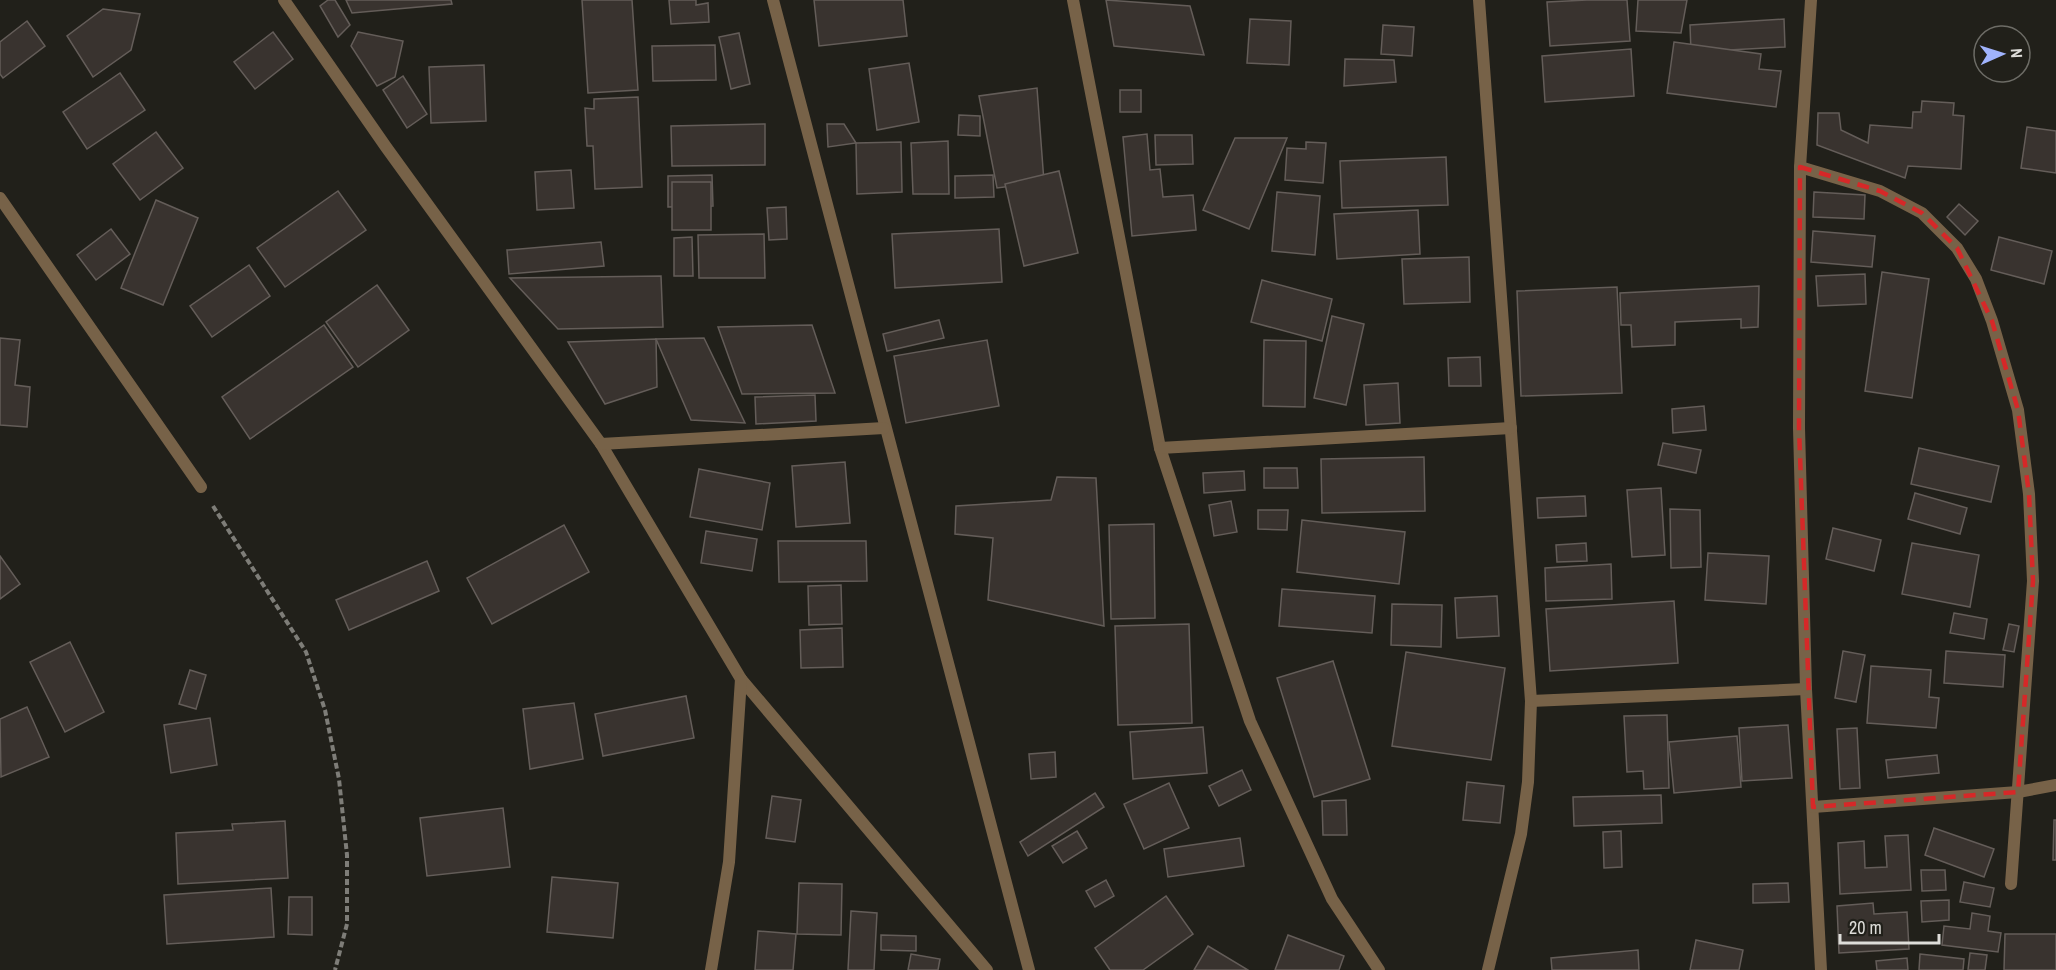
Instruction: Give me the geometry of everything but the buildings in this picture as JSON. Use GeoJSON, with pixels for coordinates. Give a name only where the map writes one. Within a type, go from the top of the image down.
{"type":"FeatureCollection","features":[{"type":"Feature","properties":{"kind":"street"},"geometry":{"type":"LineString","coordinates":[[284,0],[386,147],[601,444],[741,680],[987,970]]}},
{"type":"Feature","properties":{"kind":"street"},"geometry":{"type":"LineString","coordinates":[[773,0],[884,428],[1029,970]]}},
{"type":"Feature","properties":{"kind":"street"},"geometry":{"type":"LineString","coordinates":[[1073,0],[1160,448],[1250,721],[1332,899],[1379,970]]}},
{"type":"Feature","properties":{"kind":"street"},"geometry":{"type":"LineString","coordinates":[[1479,0],[1531,701],[1528,782],[1521,834],[1488,970]]}},
{"type":"Feature","properties":{"kind":"street"},"geometry":{"type":"LineString","coordinates":[[1811,0],[1800,167],[1799,428],[1806,689],[1821,970]]}},
{"type":"Feature","properties":{"kind":"street"},"geometry":{"type":"LineString","coordinates":[[1800,167],[1880,191],[1922,213],[1957,248],[1976,279],[1992,321],[2018,410],[2030,494],[2033,581],[2011,884]]}},
{"type":"Feature","properties":{"kind":"street"},"geometry":{"type":"LineString","coordinates":[[0,198],[201,487]]}},
{"type":"Feature","properties":{"kind":"street"},"geometry":{"type":"LineString","coordinates":[[601,444],[884,428]]}},
{"type":"Feature","properties":{"kind":"street"},"geometry":{"type":"LineString","coordinates":[[1160,448],[1511,428]]}},
{"type":"Feature","properties":{"kind":"street"},"geometry":{"type":"LineString","coordinates":[[711,970],[729,862],[741,680]]}},
{"type":"Feature","properties":{"kind":"street"},"geometry":{"type":"LineString","coordinates":[[1531,701],[1806,689]]}},
{"type":"Feature","properties":{"kind":"street"},"geometry":{"type":"LineString","coordinates":[[1813,807],[2018,792],[2056,785]]}},
{"type":"Feature","properties":{"kind":"path"},"geometry":{"type":"LineString","coordinates":[[201,487],[306,652],[325,710],[339,779],[346,855],[347,924],[334,970]]}},
{"type":"Feature","properties":{"kind":"highlighted area"},"geometry":{"type":"Polygon","coordinates":[[[1800,167],[1880,191],[1922,213],[1957,248],[1992,321],[2018,410],[2029,494],[2033,581],[2018,792],[1813,807],[1799,428],[1800,167]]]}}]}
